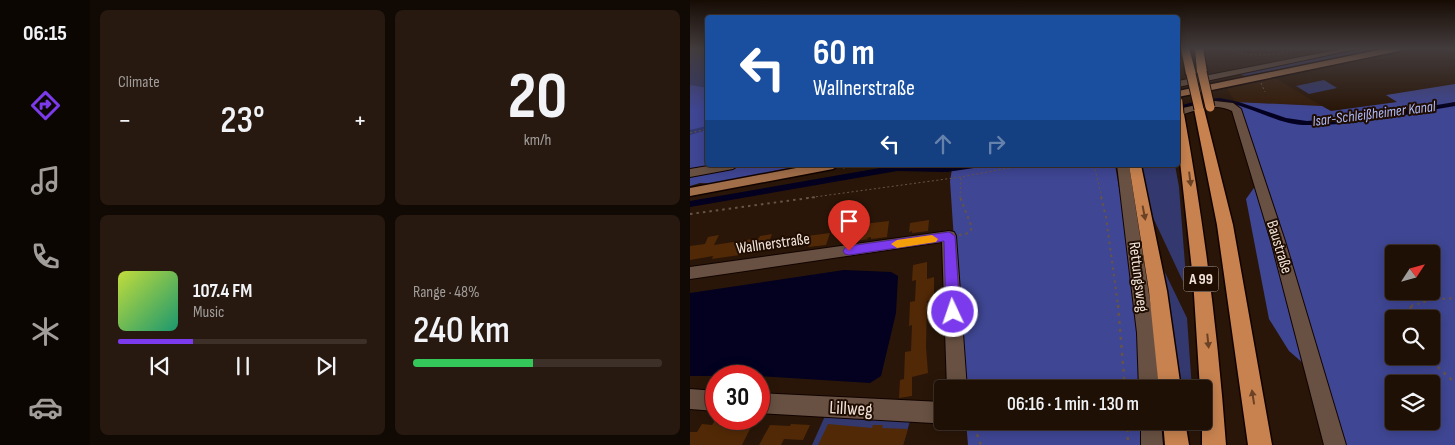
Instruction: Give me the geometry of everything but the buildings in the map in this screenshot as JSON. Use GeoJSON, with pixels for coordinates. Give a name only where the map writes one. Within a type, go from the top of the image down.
{"type":"FeatureCollection","features":[{"type":"Feature","properties":{"kind":"highway","name":"A 99"},"geometry":{"type":"LineString","coordinates":[[1190,69],[1204,108],[1206,139],[1225,225],[1260,445]]}},
{"type":"Feature","properties":{"kind":"highway"},"geometry":{"type":"LineString","coordinates":[[1202,69],[1204,108]]}},
{"type":"Feature","properties":{"kind":"highway","name":"A 99"},"geometry":{"type":"LineString","coordinates":[[1180,120],[1190,176],[1209,355],[1214,445]]}},
{"type":"Feature","properties":{"kind":"highway"},"geometry":{"type":"LineString","coordinates":[[1135,167],[1158,291],[1169,380]]}},
{"type":"Feature","properties":{"kind":"highway"},"geometry":{"type":"LineString","coordinates":[[1175,430],[1177,445]]}},
{"type":"Feature","properties":{"kind":"main road"},"geometry":{"type":"LineString","coordinates":[[1180,94],[1298,69]]}},
{"type":"Feature","properties":{"kind":"main road"},"geometry":{"type":"LineString","coordinates":[[690,192],[822,167]]}},
{"type":"Feature","properties":{"kind":"street"},"geometry":{"type":"LineString","coordinates":[[1180,84],[1254,69]]}},
{"type":"Feature","properties":{"kind":"street","name":"Baustraße"},"geometry":{"type":"LineString","coordinates":[[1180,109],[1219,103],[1236,109],[1278,241],[1335,445]]}},
{"type":"Feature","properties":{"kind":"street"},"geometry":{"type":"LineString","coordinates":[[690,172],[721,167]]}},
{"type":"Feature","properties":{"kind":"street","name":"Rettungsweg"},"geometry":{"type":"LineString","coordinates":[[1123,167],[1146,333],[1149,380]]}},
{"type":"Feature","properties":{"kind":"street"},"geometry":{"type":"LineString","coordinates":[[949,236],[957,380]]}},
{"type":"Feature","properties":{"kind":"street","name":"Wallnerstraße"},"geometry":{"type":"LineString","coordinates":[[690,273],[949,236]]}},
{"type":"Feature","properties":{"kind":"street"},"geometry":{"type":"LineString","coordinates":[[690,399],[705,400]]}},
{"type":"Feature","properties":{"kind":"street","name":"Lillweg"},"geometry":{"type":"LineString","coordinates":[[770,404],[934,414]]}},
{"type":"Feature","properties":{"kind":"street"},"geometry":{"type":"LineString","coordinates":[[1151,430],[1152,445]]}},
{"type":"Feature","properties":{"kind":"path"},"geometry":{"type":"LineString","coordinates":[[1259,82],[1263,85],[1265,92]]}},
{"type":"Feature","properties":{"kind":"path"},"geometry":{"type":"LineString","coordinates":[[690,133],[705,130]]}},
{"type":"Feature","properties":{"kind":"path"},"geometry":{"type":"LineString","coordinates":[[690,214],[961,177],[1014,167]]}},
{"type":"Feature","properties":{"kind":"path"},"geometry":{"type":"LineString","coordinates":[[1094,167],[1106,217],[1119,311],[1124,380]]}},
{"type":"Feature","properties":{"kind":"path"},"geometry":{"type":"LineString","coordinates":[[949,236],[969,233],[972,228],[960,200],[961,177]]}},
{"type":"Feature","properties":{"kind":"path"},"geometry":{"type":"LineString","coordinates":[[1405,310],[1416,303],[1455,298]]}},
{"type":"Feature","properties":{"kind":"path"},"geometry":{"type":"LineString","coordinates":[[1436,365],[1455,383]]}},
{"type":"Feature","properties":{"kind":"path"},"geometry":{"type":"LineString","coordinates":[[975,430],[981,445]]}},
{"type":"Feature","properties":{"kind":"path"},"geometry":{"type":"LineString","coordinates":[[1127,430],[1128,445]]}},
{"type":"Feature","properties":{"kind":"shaded area"},"geometry":{"type":"Polygon","coordinates":[[[690,69],[705,69],[705,159],[690,162],[690,69]]]}},
{"type":"Feature","properties":{"kind":"shaded area"},"geometry":{"type":"Polygon","coordinates":[[[1263,69],[1283,69],[1246,76],[1242,75],[1242,73],[1263,69]]]}},
{"type":"Feature","properties":{"kind":"shaded area"},"geometry":{"type":"Polygon","coordinates":[[[1275,78],[1322,106],[1235,102],[1227,89],[1275,78]]]}},
{"type":"Feature","properties":{"kind":"shaded area"},"geometry":{"type":"Polygon","coordinates":[[[1324,80],[1337,88],[1309,94],[1296,86],[1324,80]]]}},
{"type":"Feature","properties":{"kind":"shaded area"},"geometry":{"type":"Polygon","coordinates":[[[1455,84],[1455,102],[1451,103],[1455,106],[1455,445],[1342,445],[1318,376],[1289,351],[1269,319],[1246,199],[1261,178],[1240,110],[1235,102],[1322,106],[1331,111],[1397,102],[1386,95],[1455,84]]]}},
{"type":"Feature","properties":{"kind":"shaded area"},"geometry":{"type":"Polygon","coordinates":[[[690,85],[705,88],[705,126],[690,130],[690,85]]]}},
{"type":"Feature","properties":{"kind":"shaded area"},"geometry":{"type":"Polygon","coordinates":[[[705,131],[705,167],[796,167],[718,184],[700,183],[690,186],[690,135],[705,131]]]}},
{"type":"Feature","properties":{"kind":"shaded area"},"geometry":{"type":"Polygon","coordinates":[[[964,167],[1115,167],[1125,223],[1142,380],[963,380],[950,181],[952,169],[964,167]]]}},
{"type":"Feature","properties":{"kind":"shaded area"},"geometry":{"type":"Polygon","coordinates":[[[1139,167],[1175,167],[1179,187],[1187,290],[1149,209],[1139,167]]]}},
{"type":"Feature","properties":{"kind":"shaded area"},"geometry":{"type":"Polygon","coordinates":[[[1157,256],[1187,318],[1191,380],[1177,380],[1157,256]]]}},
{"type":"Feature","properties":{"kind":"shaded area"},"geometry":{"type":"Polygon","coordinates":[[[844,270],[891,272],[898,276],[896,313],[881,376],[870,383],[770,377],[770,365],[705,365],[705,376],[690,376],[690,293],[844,270]]]}},
{"type":"Feature","properties":{"kind":"shaded area"},"geometry":{"type":"Polygon","coordinates":[[[825,416],[910,421],[903,445],[812,445],[825,416]]]}},
{"type":"Feature","properties":{"kind":"shaded area"},"geometry":{"type":"Polygon","coordinates":[[[967,430],[1146,430],[1145,445],[968,445],[967,430]]]}},
{"type":"Feature","properties":{"kind":"waterway","name":"Isar-Schleißheimer Kanal"},"geometry":{"type":"LineString","coordinates":[[1180,108],[1220,100],[1246,106],[1285,120],[1307,123],[1363,119],[1455,104]]}},
{"type":"Feature","properties":{"kind":"waterway","name":"Isar-Schleißheimer Kanal"},"geometry":{"type":"LineString","coordinates":[[690,204],[897,168],[947,169],[960,167]]}},
{"type":"Feature","properties":{"kind":"slow traffic"},"geometry":{"type":"LineString","coordinates":[[897,244],[932,239]]}},
{"type":"Feature","properties":{"kind":"route"},"geometry":{"type":"LineString","coordinates":[[849,251],[949,236],[953,312]]}}]}
